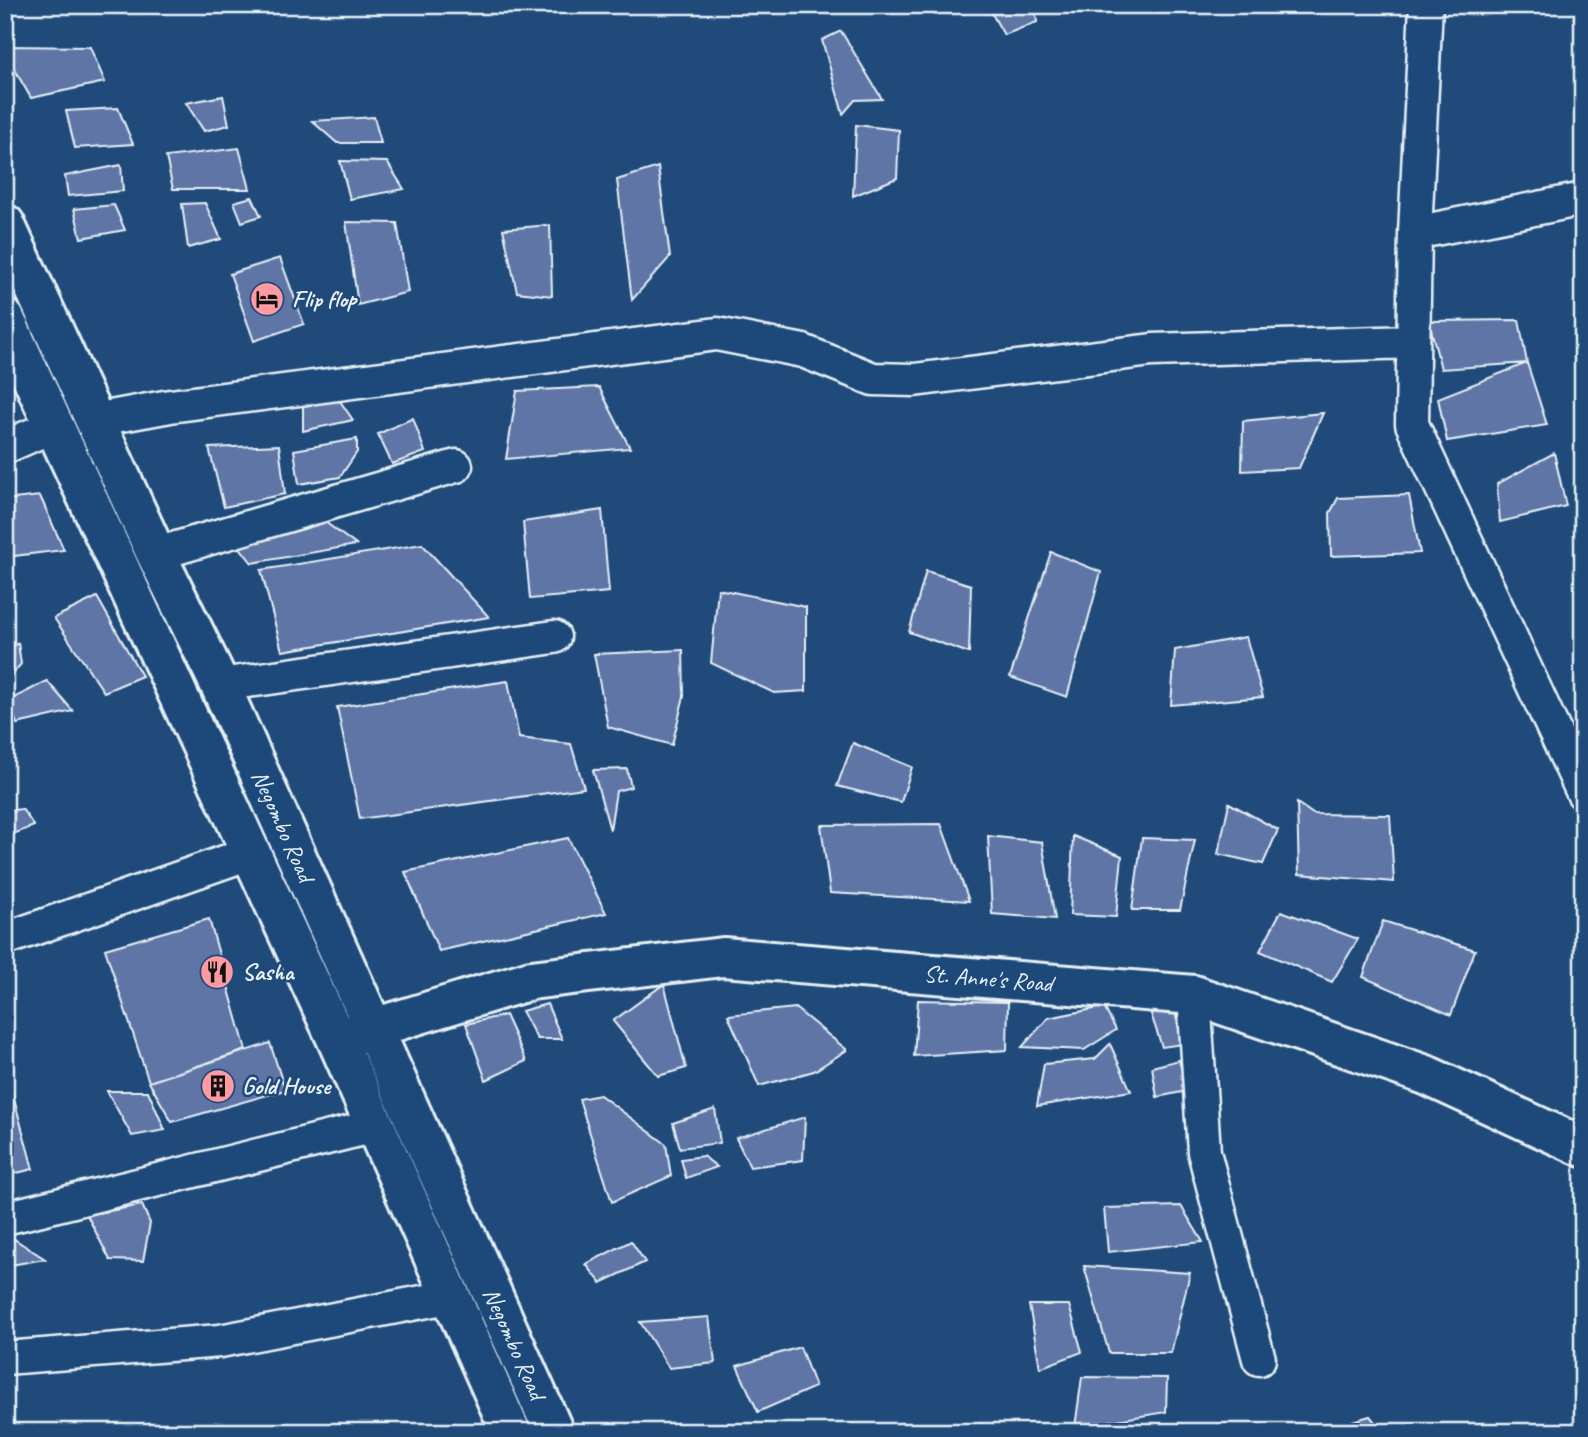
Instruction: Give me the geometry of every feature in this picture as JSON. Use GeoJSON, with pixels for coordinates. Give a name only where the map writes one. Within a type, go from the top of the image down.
{"type":"FeatureCollection","features":[{"type":"Feature","properties":{"kind":"main road","name":"Negombo Road"},"geometry":{"type":"LineString","coordinates":[[5,224],[156,554],[220,685],[355,1034],[375,1126],[448,1297],[511,1432]]}},
{"type":"Feature","properties":{"kind":"main road","name":"Negombo Road"},"geometry":{"type":"LineString","coordinates":[[5,319],[250,853],[355,1034],[554,1432]]}},
{"type":"Feature","properties":{"kind":"main road","name":"St. Anne's Road"},"geometry":{"type":"LineString","coordinates":[[355,1034],[531,981],[723,957],[1194,995],[1426,1075],[1583,1147]]}},
{"type":"Feature","properties":{"kind":"street"},"geometry":{"type":"LineString","coordinates":[[1426,5],[1415,233],[1412,424],[1583,793]]}},
{"type":"Feature","properties":{"kind":"street"},"geometry":{"type":"LineString","coordinates":[[1415,233],[1583,199]]}},
{"type":"Feature","properties":{"kind":"street"},"geometry":{"type":"LineString","coordinates":[[94,420],[170,406],[717,334],[803,351],[873,379],[914,380],[1152,350],[1413,342]]}},
{"type":"Feature","properties":{"kind":"street"},"geometry":{"type":"LineString","coordinates":[[5,447],[53,426]]}},
{"type":"Feature","properties":{"kind":"street"},"geometry":{"type":"LineString","coordinates":[[156,554],[456,466]]}},
{"type":"Feature","properties":{"kind":"street"},"geometry":{"type":"LineString","coordinates":[[220,685],[554,638]]}},
{"type":"Feature","properties":{"kind":"street"},"geometry":{"type":"LineString","coordinates":[[5,939],[250,853]]}},
{"type":"Feature","properties":{"kind":"street"},"geometry":{"type":"LineString","coordinates":[[1194,995],[1204,1152],[1259,1359]]}},
{"type":"Feature","properties":{"kind":"street"},"geometry":{"type":"LineString","coordinates":[[5,1218],[375,1126]]}},
{"type":"Feature","properties":{"kind":"street"},"geometry":{"type":"LineString","coordinates":[[5,1358],[220,1341],[448,1297]]}},
{"type":"Feature","properties":{"kind":"building"},"geometry":{"type":"Polygon","coordinates":[[[987,5],[1035,5],[1037,22],[1004,35],[987,5]]]}},
{"type":"Feature","properties":{"kind":"building"},"geometry":{"type":"Polygon","coordinates":[[[841,31],[882,99],[855,100],[843,114],[822,40],[841,31]]]}},
{"type":"Feature","properties":{"kind":"building"},"geometry":{"type":"Polygon","coordinates":[[[5,46],[90,47],[105,82],[31,98],[5,53],[5,46]]]}},
{"type":"Feature","properties":{"kind":"building"},"geometry":{"type":"Polygon","coordinates":[[[223,96],[229,125],[204,131],[186,103],[223,96]]]}},
{"type":"Feature","properties":{"kind":"building"},"geometry":{"type":"Polygon","coordinates":[[[118,108],[133,144],[75,148],[66,111],[118,108]]]}},
{"type":"Feature","properties":{"kind":"building"},"geometry":{"type":"Polygon","coordinates":[[[374,117],[381,143],[337,143],[312,121],[374,117]]]}},
{"type":"Feature","properties":{"kind":"building"},"geometry":{"type":"Polygon","coordinates":[[[856,125],[899,130],[897,178],[853,196],[856,125]]]}},
{"type":"Feature","properties":{"kind":"building"},"geometry":{"type":"Polygon","coordinates":[[[239,148],[250,189],[173,189],[166,157],[239,148]]]}},
{"type":"Feature","properties":{"kind":"building"},"geometry":{"type":"Polygon","coordinates":[[[340,161],[387,162],[404,189],[350,199],[340,161]]]}},
{"type":"Feature","properties":{"kind":"building"},"geometry":{"type":"Polygon","coordinates":[[[121,165],[123,191],[68,196],[65,176],[121,165]]]}},
{"type":"Feature","properties":{"kind":"building"},"geometry":{"type":"Polygon","coordinates":[[[658,167],[670,257],[632,300],[617,180],[658,167]]]}},
{"type":"Feature","properties":{"kind":"building"},"geometry":{"type":"Polygon","coordinates":[[[252,197],[261,216],[242,222],[234,202],[252,197]]]}},
{"type":"Feature","properties":{"kind":"building"},"geometry":{"type":"Polygon","coordinates":[[[205,203],[221,239],[188,248],[182,204],[205,203]]]}},
{"type":"Feature","properties":{"kind":"building"},"geometry":{"type":"Polygon","coordinates":[[[114,205],[125,230],[81,238],[74,209],[114,205]]]}},
{"type":"Feature","properties":{"kind":"building"},"geometry":{"type":"Polygon","coordinates":[[[346,222],[397,223],[408,292],[358,305],[346,222]]]}},
{"type":"Feature","properties":{"kind":"building"},"geometry":{"type":"Polygon","coordinates":[[[550,225],[552,296],[517,292],[503,229],[550,225]]]}},
{"type":"Feature","properties":{"kind":"building","name":"Flip flop"},"geometry":{"type":"Polygon","coordinates":[[[280,258],[304,324],[254,341],[230,274],[280,258]]]}},
{"type":"Feature","properties":{"kind":"building"},"geometry":{"type":"Polygon","coordinates":[[[1519,320],[1527,363],[1441,369],[1429,321],[1519,320]]]}},
{"type":"Feature","properties":{"kind":"building"},"geometry":{"type":"Polygon","coordinates":[[[1527,363],[1547,425],[1447,441],[1438,398],[1527,363]]]}},
{"type":"Feature","properties":{"kind":"building"},"geometry":{"type":"Polygon","coordinates":[[[599,387],[630,448],[506,459],[517,391],[599,387]]]}},
{"type":"Feature","properties":{"kind":"building"},"geometry":{"type":"Polygon","coordinates":[[[340,401],[353,420],[303,431],[303,405],[340,401]]]}},
{"type":"Feature","properties":{"kind":"building"},"geometry":{"type":"Polygon","coordinates":[[[1323,413],[1299,468],[1242,471],[1243,421],[1323,413]]]}},
{"type":"Feature","properties":{"kind":"building"},"geometry":{"type":"Polygon","coordinates":[[[413,418],[425,452],[392,464],[378,434],[413,418]]]}},
{"type":"Feature","properties":{"kind":"building"},"geometry":{"type":"Polygon","coordinates":[[[357,439],[357,452],[340,477],[299,484],[294,450],[357,439]]]}},
{"type":"Feature","properties":{"kind":"building"},"geometry":{"type":"Polygon","coordinates":[[[279,445],[285,494],[224,507],[209,448],[279,445]]]}},
{"type":"Feature","properties":{"kind":"building"},"geometry":{"type":"Polygon","coordinates":[[[1554,453],[1566,506],[1500,522],[1497,484],[1554,453]]]}},
{"type":"Feature","properties":{"kind":"building"},"geometry":{"type":"Polygon","coordinates":[[[1409,495],[1420,553],[1331,556],[1330,513],[1338,498],[1409,495]]]}},
{"type":"Feature","properties":{"kind":"building"},"geometry":{"type":"Polygon","coordinates":[[[40,496],[64,550],[5,557],[5,500],[40,496]]]}},
{"type":"Feature","properties":{"kind":"building"},"geometry":{"type":"Polygon","coordinates":[[[602,510],[609,592],[530,599],[523,522],[602,510]]]}},
{"type":"Feature","properties":{"kind":"building"},"geometry":{"type":"Polygon","coordinates":[[[321,519],[356,545],[252,563],[238,545],[321,519]]]}},
{"type":"Feature","properties":{"kind":"building"},"geometry":{"type":"Polygon","coordinates":[[[422,544],[489,617],[282,651],[261,570],[422,544]]]}},
{"type":"Feature","properties":{"kind":"building"},"geometry":{"type":"Polygon","coordinates":[[[1051,552],[1101,572],[1067,697],[1010,677],[1051,552]]]}},
{"type":"Feature","properties":{"kind":"building"},"geometry":{"type":"Polygon","coordinates":[[[926,571],[971,585],[969,653],[909,632],[926,571]]]}},
{"type":"Feature","properties":{"kind":"building"},"geometry":{"type":"Polygon","coordinates":[[[718,589],[806,607],[806,691],[774,693],[711,663],[718,589]]]}},
{"type":"Feature","properties":{"kind":"building"},"geometry":{"type":"Polygon","coordinates":[[[97,597],[142,676],[104,692],[54,618],[97,597]]]}},
{"type":"Feature","properties":{"kind":"building"},"geometry":{"type":"Polygon","coordinates":[[[1246,637],[1263,697],[1171,705],[1175,650],[1246,637]]]}},
{"type":"Feature","properties":{"kind":"building"},"geometry":{"type":"Polygon","coordinates":[[[18,643],[21,664],[5,683],[5,651],[18,643]]]}},
{"type":"Feature","properties":{"kind":"building"},"geometry":{"type":"Polygon","coordinates":[[[683,650],[684,696],[672,745],[608,727],[594,654],[683,650]]]}},
{"type":"Feature","properties":{"kind":"building"},"geometry":{"type":"Polygon","coordinates":[[[47,681],[73,711],[17,724],[8,701],[47,681]]]}},
{"type":"Feature","properties":{"kind":"building"},"geometry":{"type":"Polygon","coordinates":[[[508,681],[519,738],[571,744],[584,788],[360,819],[337,707],[508,681]]]}},
{"type":"Feature","properties":{"kind":"building"},"geometry":{"type":"Polygon","coordinates":[[[853,743],[912,767],[901,802],[837,786],[853,743]]]}},
{"type":"Feature","properties":{"kind":"building"},"geometry":{"type":"Polygon","coordinates":[[[627,769],[631,787],[616,791],[610,830],[593,770],[627,769]]]}},
{"type":"Feature","properties":{"kind":"building"},"geometry":{"type":"Polygon","coordinates":[[[1229,803],[1278,830],[1263,864],[1218,854],[1229,803]]]}},
{"type":"Feature","properties":{"kind":"building"},"geometry":{"type":"Polygon","coordinates":[[[1297,803],[1313,814],[1390,815],[1394,882],[1299,874],[1297,803]]]}},
{"type":"Feature","properties":{"kind":"building"},"geometry":{"type":"Polygon","coordinates":[[[22,809],[34,826],[5,837],[5,811],[22,809]]]}},
{"type":"Feature","properties":{"kind":"building"},"geometry":{"type":"Polygon","coordinates":[[[941,824],[969,901],[830,893],[821,825],[941,824]]]}},
{"type":"Feature","properties":{"kind":"building"},"geometry":{"type":"Polygon","coordinates":[[[988,836],[1042,842],[1055,919],[992,914],[988,836]]]}},
{"type":"Feature","properties":{"kind":"building"},"geometry":{"type":"Polygon","coordinates":[[[1073,836],[1122,856],[1116,917],[1070,915],[1073,836]]]}},
{"type":"Feature","properties":{"kind":"building"},"geometry":{"type":"Polygon","coordinates":[[[568,838],[606,913],[439,951],[405,872],[568,838]]]}},
{"type":"Feature","properties":{"kind":"building"},"geometry":{"type":"Polygon","coordinates":[[[1142,838],[1195,840],[1180,910],[1132,910],[1142,838]]]}},
{"type":"Feature","properties":{"kind":"building"},"geometry":{"type":"Polygon","coordinates":[[[1281,911],[1358,939],[1332,982],[1260,951],[1281,911]]]}},
{"type":"Feature","properties":{"kind":"building"},"geometry":{"type":"Polygon","coordinates":[[[209,919],[246,1050],[149,1082],[105,949],[209,919]]]}},
{"type":"Feature","properties":{"kind":"building"},"geometry":{"type":"Polygon","coordinates":[[[1383,921],[1475,950],[1451,1015],[1363,977],[1383,921]]]}},
{"type":"Feature","properties":{"kind":"building"},"geometry":{"type":"Polygon","coordinates":[[[664,984],[686,1068],[658,1076],[613,1021],[664,984]]]}},
{"type":"Feature","properties":{"kind":"building"},"geometry":{"type":"Polygon","coordinates":[[[918,1000],[1008,1002],[1007,1050],[914,1056],[918,1000]]]}},
{"type":"Feature","properties":{"kind":"building"},"geometry":{"type":"Polygon","coordinates":[[[547,1004],[562,1039],[537,1039],[522,1011],[547,1004]]]}},
{"type":"Feature","properties":{"kind":"building"},"geometry":{"type":"Polygon","coordinates":[[[1104,1007],[1116,1030],[1084,1050],[1022,1047],[1048,1018],[1104,1007]]]}},
{"type":"Feature","properties":{"kind":"building"},"geometry":{"type":"Polygon","coordinates":[[[795,1008],[847,1050],[814,1071],[759,1086],[728,1015],[795,1008]]]}},
{"type":"Feature","properties":{"kind":"building"},"geometry":{"type":"Polygon","coordinates":[[[1174,1009],[1183,1044],[1162,1047],[1150,1011],[1174,1009]]]}},
{"type":"Feature","properties":{"kind":"building"},"geometry":{"type":"Polygon","coordinates":[[[505,1015],[526,1061],[486,1080],[466,1024],[505,1015]]]}},
{"type":"Feature","properties":{"kind":"building","name":"Gold House"},"geometry":{"type":"Polygon","coordinates":[[[270,1043],[285,1090],[172,1122],[149,1082],[270,1043]]]}},
{"type":"Feature","properties":{"kind":"building"},"geometry":{"type":"Polygon","coordinates":[[[1110,1044],[1131,1091],[1037,1106],[1044,1064],[1095,1059],[1110,1044]]]}},
{"type":"Feature","properties":{"kind":"building"},"geometry":{"type":"Polygon","coordinates":[[[1179,1060],[1187,1091],[1157,1097],[1152,1067],[1179,1060]]]}},
{"type":"Feature","properties":{"kind":"building"},"geometry":{"type":"Polygon","coordinates":[[[5,1066],[33,1169],[5,1176],[5,1066]]]}},
{"type":"Feature","properties":{"kind":"building"},"geometry":{"type":"Polygon","coordinates":[[[107,1091],[148,1091],[165,1130],[132,1136],[107,1091]]]}},
{"type":"Feature","properties":{"kind":"building"},"geometry":{"type":"Polygon","coordinates":[[[600,1095],[666,1144],[671,1176],[612,1202],[579,1099],[600,1095]]]}},
{"type":"Feature","properties":{"kind":"building"},"geometry":{"type":"Polygon","coordinates":[[[715,1109],[720,1143],[680,1148],[673,1123],[715,1109]]]}},
{"type":"Feature","properties":{"kind":"building"},"geometry":{"type":"Polygon","coordinates":[[[805,1117],[803,1160],[750,1167],[736,1138],[805,1117]]]}},
{"type":"Feature","properties":{"kind":"building"},"geometry":{"type":"Polygon","coordinates":[[[703,1156],[717,1167],[686,1178],[681,1159],[703,1156]]]}},
{"type":"Feature","properties":{"kind":"building"},"geometry":{"type":"Polygon","coordinates":[[[142,1205],[150,1223],[143,1261],[110,1260],[87,1215],[142,1205]]]}},
{"type":"Feature","properties":{"kind":"building"},"geometry":{"type":"Polygon","coordinates":[[[1181,1206],[1203,1242],[1108,1252],[1104,1208],[1181,1206]]]}},
{"type":"Feature","properties":{"kind":"building"},"geometry":{"type":"Polygon","coordinates":[[[5,1233],[45,1259],[5,1266],[5,1233]]]}},
{"type":"Feature","properties":{"kind":"building"},"geometry":{"type":"Polygon","coordinates":[[[631,1241],[645,1262],[601,1283],[586,1264],[631,1241]]]}},
{"type":"Feature","properties":{"kind":"building"},"geometry":{"type":"Polygon","coordinates":[[[1084,1266],[1190,1273],[1171,1353],[1109,1353],[1084,1266]]]}},
{"type":"Feature","properties":{"kind":"building"},"geometry":{"type":"Polygon","coordinates":[[[1029,1305],[1069,1305],[1082,1352],[1040,1368],[1029,1305]]]}},
{"type":"Feature","properties":{"kind":"building"},"geometry":{"type":"Polygon","coordinates":[[[709,1317],[715,1363],[669,1368],[640,1322],[709,1317]]]}},
{"type":"Feature","properties":{"kind":"building"},"geometry":{"type":"Polygon","coordinates":[[[800,1347],[815,1387],[758,1412],[737,1366],[800,1347]]]}},
{"type":"Feature","properties":{"kind":"building"},"geometry":{"type":"Polygon","coordinates":[[[1082,1377],[1167,1378],[1166,1412],[1075,1427],[1082,1377]]]}},
{"type":"Feature","properties":{"kind":"building"},"geometry":{"type":"Polygon","coordinates":[[[1370,1416],[1383,1432],[1315,1432],[1370,1416]]]}},
{"type":"Feature","properties":{"kind":"place","name":"Flip flop"},"geometry":{"type":"Point","coordinates":[267,299]}},
{"type":"Feature","properties":{"kind":"place","name":"Sasha"},"geometry":{"type":"Point","coordinates":[217,972]}},
{"type":"Feature","properties":{"kind":"place","name":"Gold House"},"geometry":{"type":"Point","coordinates":[218,1086]}}]}
